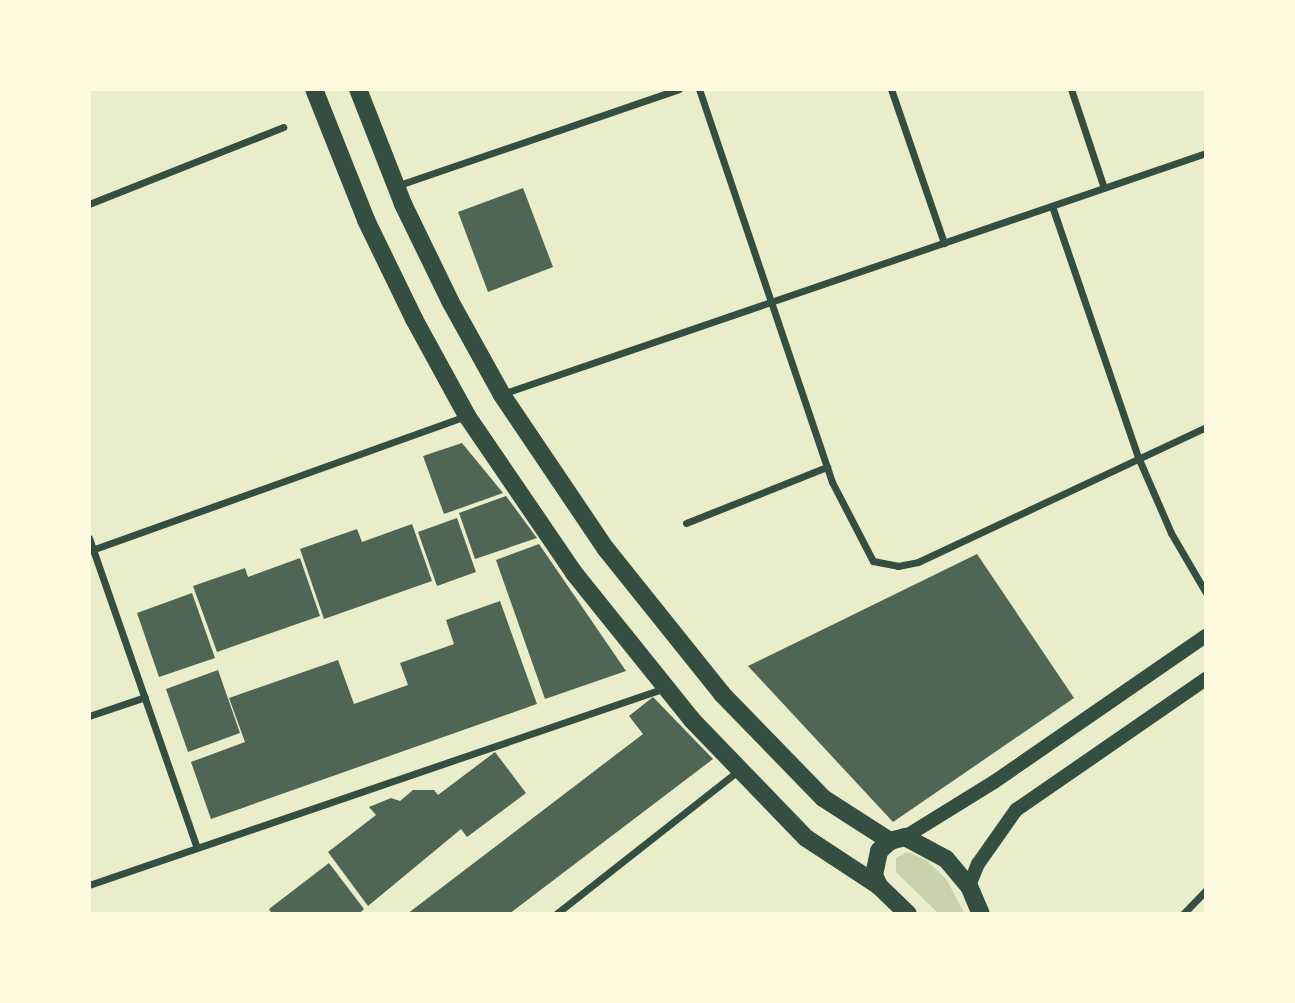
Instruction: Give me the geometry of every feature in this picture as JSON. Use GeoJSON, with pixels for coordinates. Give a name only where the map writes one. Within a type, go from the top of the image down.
{"type":"FeatureCollection","features":[{"type":"Feature","properties":{"kind":"main road"},"geometry":{"type":"LineString","coordinates":[[314,89],[366,220],[467,416],[573,573],[666,688],[806,838],[879,886],[908,914]]}},
{"type":"Feature","properties":{"kind":"main road"},"geometry":{"type":"LineString","coordinates":[[358,89],[396,186],[450,301],[502,395],[606,549],[722,694],[823,798],[897,839],[933,848],[969,886],[981,914]]}},
{"type":"Feature","properties":{"kind":"main road"},"geometry":{"type":"LineString","coordinates":[[879,886],[874,863],[897,839],[994,782],[1206,636]]}},
{"type":"Feature","properties":{"kind":"main road"},"geometry":{"type":"LineString","coordinates":[[969,886],[978,864],[1016,810],[1206,679]]}},
{"type":"Feature","properties":{"kind":"street"},"geometry":{"type":"LineString","coordinates":[[396,186],[679,89]]}},
{"type":"Feature","properties":{"kind":"street"},"geometry":{"type":"LineString","coordinates":[[699,89],[827,467],[866,553],[883,565],[918,562],[1206,427]]}},
{"type":"Feature","properties":{"kind":"street"},"geometry":{"type":"LineString","coordinates":[[891,89],[944,243]]}},
{"type":"Feature","properties":{"kind":"street"},"geometry":{"type":"LineString","coordinates":[[1071,89],[1104,188]]}},
{"type":"Feature","properties":{"kind":"street"},"geometry":{"type":"LineString","coordinates":[[89,204],[283,127]]}},
{"type":"Feature","properties":{"kind":"street"},"geometry":{"type":"LineString","coordinates":[[502,395],[1206,153]]}},
{"type":"Feature","properties":{"kind":"street"},"geometry":{"type":"LineString","coordinates":[[1052,206],[1138,457],[1171,533],[1206,593]]}},
{"type":"Feature","properties":{"kind":"street"},"geometry":{"type":"LineString","coordinates":[[91,550],[467,416]]}},
{"type":"Feature","properties":{"kind":"street"},"geometry":{"type":"LineString","coordinates":[[686,523],[827,467]]}},
{"type":"Feature","properties":{"kind":"street"},"geometry":{"type":"LineString","coordinates":[[89,538],[197,848]]}},
{"type":"Feature","properties":{"kind":"street"},"geometry":{"type":"LineString","coordinates":[[89,885],[666,688]]}},
{"type":"Feature","properties":{"kind":"street"},"geometry":{"type":"LineString","coordinates":[[89,716],[145,697]]}},
{"type":"Feature","properties":{"kind":"street"},"geometry":{"type":"LineString","coordinates":[[556,914],[740,770]]}},
{"type":"Feature","properties":{"kind":"street"},"geometry":{"type":"LineString","coordinates":[[1183,914],[1206,890]]}},
{"type":"Feature","properties":{"kind":"green space"},"geometry":{"type":"Polygon","coordinates":[[[907,852],[926,860],[946,879],[965,914],[939,914],[896,872],[896,858],[907,852]]]}},
{"type":"Feature","properties":{"kind":"building"},"geometry":{"type":"Polygon","coordinates":[[[523,188],[553,267],[488,292],[458,212],[523,188]]]}},
{"type":"Feature","properties":{"kind":"building"},"geometry":{"type":"Polygon","coordinates":[[[462,443],[503,493],[444,514],[423,456],[462,443]]]}},
{"type":"Feature","properties":{"kind":"building"},"geometry":{"type":"Polygon","coordinates":[[[506,496],[537,538],[475,559],[459,513],[506,496]]]}},
{"type":"Feature","properties":{"kind":"building"},"geometry":{"type":"Polygon","coordinates":[[[457,518],[476,572],[437,586],[418,532],[457,518]]]}},
{"type":"Feature","properties":{"kind":"building"},"geometry":{"type":"Polygon","coordinates":[[[412,524],[432,581],[324,619],[300,549],[357,529],[362,542],[412,524]]]}},
{"type":"Feature","properties":{"kind":"building"},"geometry":{"type":"Polygon","coordinates":[[[539,544],[626,671],[545,699],[496,560],[539,544]]]}},
{"type":"Feature","properties":{"kind":"building"},"geometry":{"type":"Polygon","coordinates":[[[977,554],[1074,698],[893,822],[748,666],[977,554]]]}},
{"type":"Feature","properties":{"kind":"building"},"geometry":{"type":"Polygon","coordinates":[[[300,558],[320,616],[217,652],[193,586],[245,568],[248,577],[300,558]]]}},
{"type":"Feature","properties":{"kind":"building"},"geometry":{"type":"Polygon","coordinates":[[[192,593],[215,658],[159,677],[137,613],[192,593]]]}},
{"type":"Feature","properties":{"kind":"building"},"geometry":{"type":"Polygon","coordinates":[[[500,601],[537,704],[211,819],[191,762],[245,742],[229,698],[338,660],[354,704],[408,685],[400,663],[454,644],[446,620],[500,601]]]}},
{"type":"Feature","properties":{"kind":"building"},"geometry":{"type":"Polygon","coordinates":[[[218,670],[240,733],[188,752],[166,689],[218,670]]]}},
{"type":"Feature","properties":{"kind":"building"},"geometry":{"type":"Polygon","coordinates":[[[653,697],[713,759],[509,914],[407,914],[643,734],[629,716],[653,697]]]}},
{"type":"Feature","properties":{"kind":"building"},"geometry":{"type":"Polygon","coordinates":[[[495,752],[526,793],[467,837],[461,829],[368,906],[328,852],[376,815],[369,807],[391,798],[400,801],[413,790],[434,790],[438,795],[495,752]]]}},
{"type":"Feature","properties":{"kind":"building"},"geometry":{"type":"Polygon","coordinates":[[[329,863],[364,909],[359,914],[272,914],[269,909],[329,863]]]}}]}
